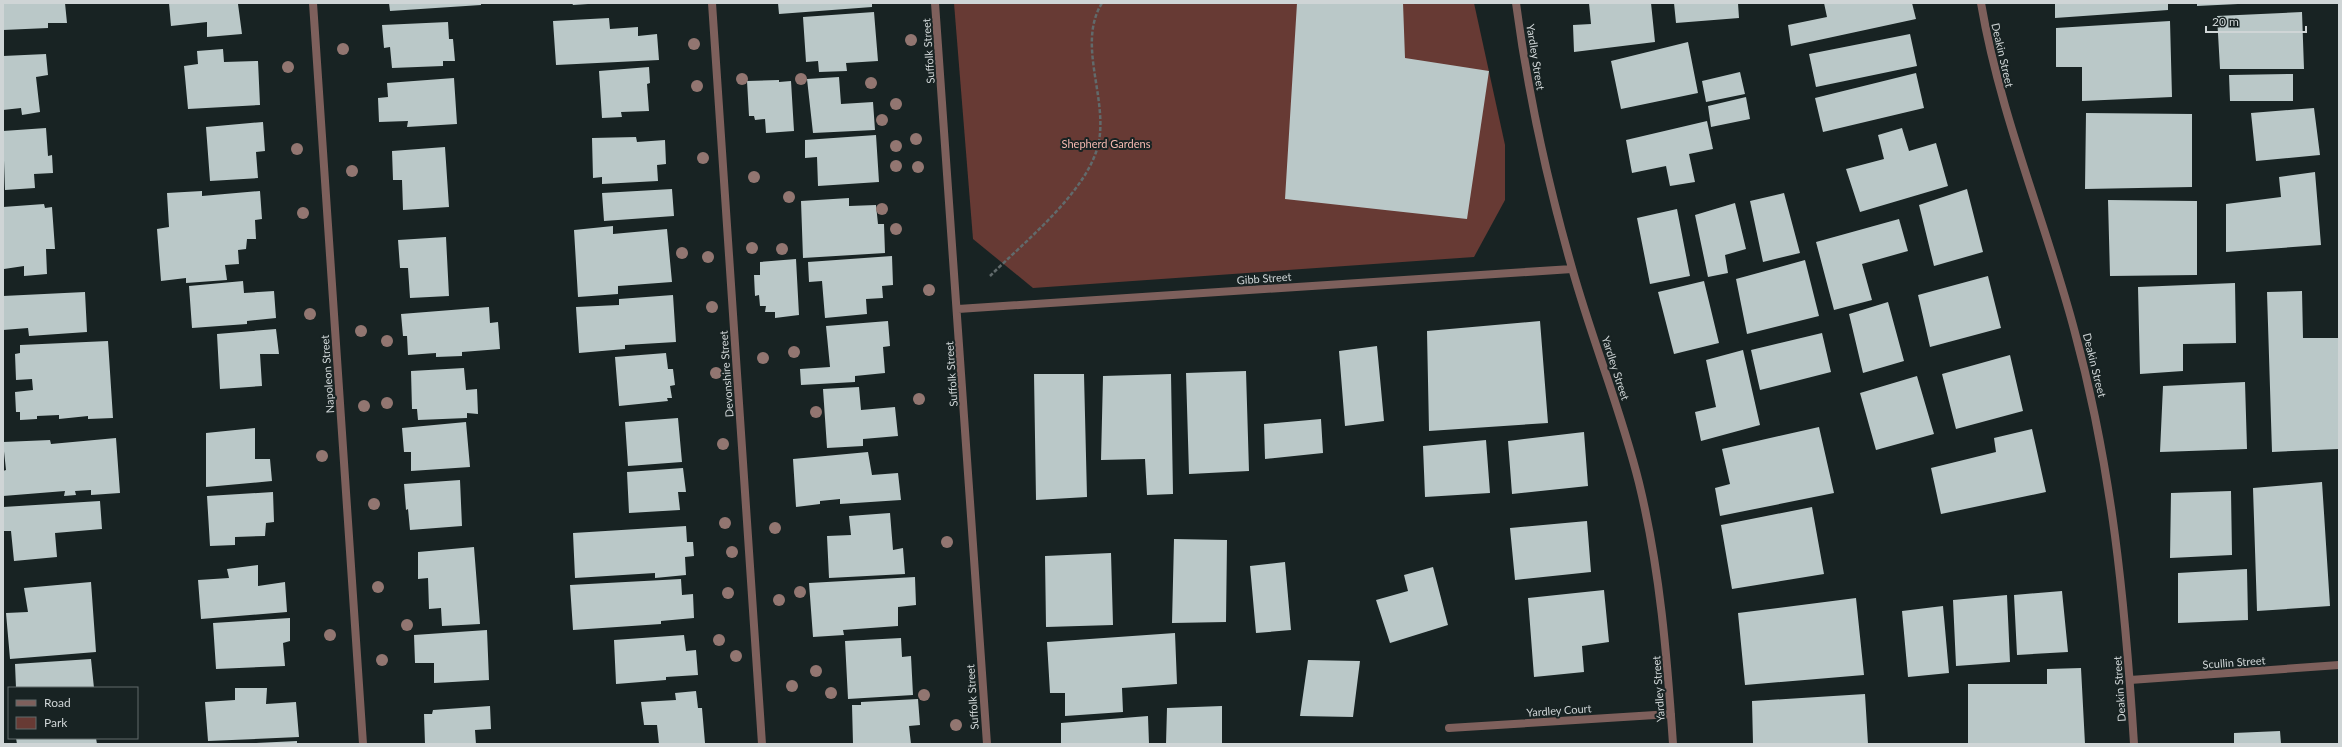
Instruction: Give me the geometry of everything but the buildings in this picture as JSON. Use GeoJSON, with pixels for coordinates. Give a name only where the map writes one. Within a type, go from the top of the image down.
{"type":"FeatureCollection","features":[{"type":"Feature","properties":{"kind":"street","name":"Napoleon Street"},"geometry":{"type":"LineString","coordinates":[[313,3],[363,744]]}},
{"type":"Feature","properties":{"kind":"street","name":"Devonshire Street"},"geometry":{"type":"LineString","coordinates":[[712,3],[762,744]]}},
{"type":"Feature","properties":{"kind":"street","name":"Suffolk Street"},"geometry":{"type":"LineString","coordinates":[[935,3],[958,309],[987,744]]}},
{"type":"Feature","properties":{"kind":"street","name":"Yardley Street"},"geometry":{"type":"LineString","coordinates":[[1516,3],[1538,140],[1572,269],[1614,398],[1639,483],[1652,544],[1664,617],[1673,744]]}},
{"type":"Feature","properties":{"kind":"street","name":"Deakin Street"},"geometry":{"type":"LineString","coordinates":[[1981,3],[2000,92],[2074,328],[2091,393],[2107,472],[2122,580],[2134,744]]}},
{"type":"Feature","properties":{"kind":"street","name":"Gibb Street"},"geometry":{"type":"LineString","coordinates":[[958,309],[1572,269]]}},
{"type":"Feature","properties":{"kind":"street","name":"Scullin Street"},"geometry":{"type":"LineString","coordinates":[[2130,680],[2339,665]]}},
{"type":"Feature","properties":{"kind":"street","name":"Yardley Court"},"geometry":{"type":"LineString","coordinates":[[1449,728],[1671,714]]}},
{"type":"Feature","properties":{"kind":"path"},"geometry":{"type":"LineString","coordinates":[[990,276],[1066,201],[1084,177],[1094,157],[1099,140],[1100,117],[1093,28],[1102,3]]}},
{"type":"Feature","properties":{"kind":"green space","name":"Shepherd Gardens"},"geometry":{"type":"Polygon","coordinates":[[[954,3],[1474,3],[1505,145],[1505,200],[1474,257],[1033,288],[973,239],[954,3]]]}}]}
